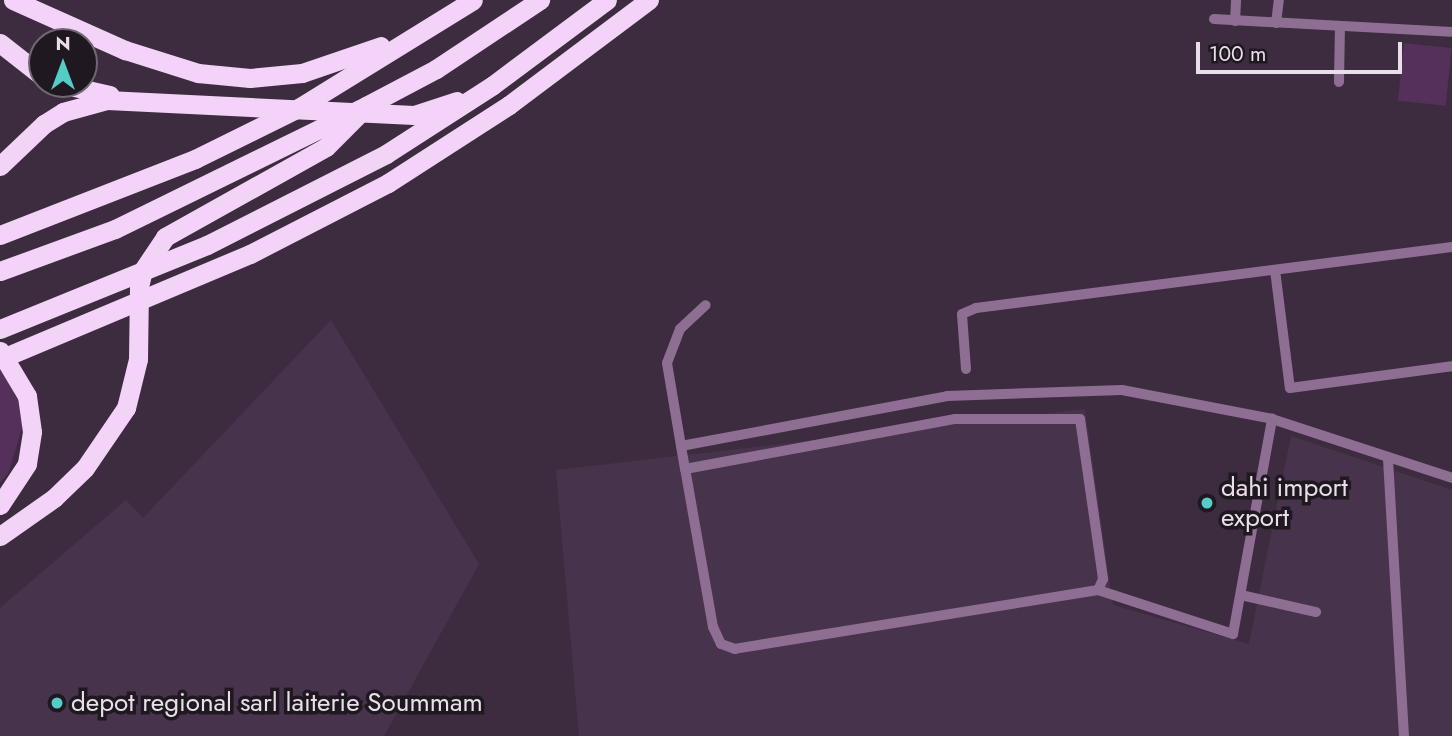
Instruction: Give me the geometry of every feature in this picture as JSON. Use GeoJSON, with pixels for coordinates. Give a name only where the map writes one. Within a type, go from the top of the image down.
{"type":"FeatureCollection","features":[{"type":"Feature","properties":{"kind":"highway"},"geometry":{"type":"LineString","coordinates":[[13,0],[174,68],[226,76],[277,76],[331,66],[437,25]]}},
{"type":"Feature","properties":{"kind":"highway"},"geometry":{"type":"LineString","coordinates":[[0,235],[195,159],[300,107],[437,25],[473,0]]}},
{"type":"Feature","properties":{"kind":"highway"},"geometry":{"type":"LineString","coordinates":[[0,271],[115,229],[366,106],[436,69],[540,0]]}},
{"type":"Feature","properties":{"kind":"highway"},"geometry":{"type":"LineString","coordinates":[[0,329],[207,245],[386,154],[493,85],[607,0]]}},
{"type":"Feature","properties":{"kind":"highway"},"geometry":{"type":"LineString","coordinates":[[0,359],[250,254],[323,218],[449,145],[649,0]]}},
{"type":"Feature","properties":{"kind":"highway"},"geometry":{"type":"LineString","coordinates":[[0,43],[28,65]]}},
{"type":"Feature","properties":{"kind":"highway"},"geometry":{"type":"LineString","coordinates":[[98,93],[125,99],[414,115],[493,85]]}},
{"type":"Feature","properties":{"kind":"highway"},"geometry":{"type":"LineString","coordinates":[[0,166],[25,137],[63,112],[125,99]]}},
{"type":"Feature","properties":{"kind":"highway"},"geometry":{"type":"LineString","coordinates":[[0,536],[36,512],[85,468],[126,408],[138,359],[139,287],[144,270],[165,237],[326,147],[366,106]]}},
{"type":"Feature","properties":{"kind":"highway"},"geometry":{"type":"LineString","coordinates":[[0,351],[27,396],[32,432],[27,464],[0,505]]}},
{"type":"Feature","properties":{"kind":"street"},"geometry":{"type":"LineString","coordinates":[[1235,20],[1236,0]]}},
{"type":"Feature","properties":{"kind":"street"},"geometry":{"type":"LineString","coordinates":[[1276,23],[1279,0]]}},
{"type":"Feature","properties":{"kind":"street"},"geometry":{"type":"LineString","coordinates":[[1214,19],[1452,32]]}},
{"type":"Feature","properties":{"kind":"street"},"geometry":{"type":"LineString","coordinates":[[1339,82],[1340,27]]}},
{"type":"Feature","properties":{"kind":"street"},"geometry":{"type":"LineString","coordinates":[[966,369],[962,314],[976,308],[1452,247]]}},
{"type":"Feature","properties":{"kind":"street"},"geometry":{"type":"LineString","coordinates":[[1275,270],[1290,388],[1452,366]]}},
{"type":"Feature","properties":{"kind":"street"},"geometry":{"type":"LineString","coordinates":[[706,305],[680,329],[667,363],[713,626],[720,644],[735,649],[1098,590],[1233,634],[1272,419]]}},
{"type":"Feature","properties":{"kind":"street"},"geometry":{"type":"LineString","coordinates":[[681,446],[947,397],[1122,390],[1272,419],[1452,478]]}},
{"type":"Feature","properties":{"kind":"street"},"geometry":{"type":"LineString","coordinates":[[685,469],[956,419],[1080,419],[1103,579],[1098,590]]}},
{"type":"Feature","properties":{"kind":"street"},"geometry":{"type":"LineString","coordinates":[[1388,459],[1404,736]]}},
{"type":"Feature","properties":{"kind":"street"},"geometry":{"type":"LineString","coordinates":[[1241,595],[1316,612]]}},
{"type":"Feature","properties":{"kind":"shaded area"},"geometry":{"type":"Polygon","coordinates":[[[1404,43],[1452,48],[1446,106],[1398,101],[1404,43]]]}},
{"type":"Feature","properties":{"kind":"shaded area"},"geometry":{"type":"Polygon","coordinates":[[[331,320],[479,564],[384,736],[0,736],[0,608],[126,500],[143,518],[331,320]]]}},
{"type":"Feature","properties":{"kind":"shaded area"},"geometry":{"type":"Polygon","coordinates":[[[0,361],[21,402],[23,424],[9,472],[0,483],[0,361]]]}},
{"type":"Feature","properties":{"kind":"shaded area"},"geometry":{"type":"Polygon","coordinates":[[[1085,409],[1113,605],[1249,644],[1291,436],[1452,490],[1452,736],[579,736],[556,470],[1085,409]]]}},
{"type":"Feature","properties":{"kind":"place","name":"dahi import export"},"geometry":{"type":"Point","coordinates":[1207,503]}},
{"type":"Feature","properties":{"kind":"place","name":"depot regional sarl laiterie Soummam"},"geometry":{"type":"Point","coordinates":[57,703]}}]}
